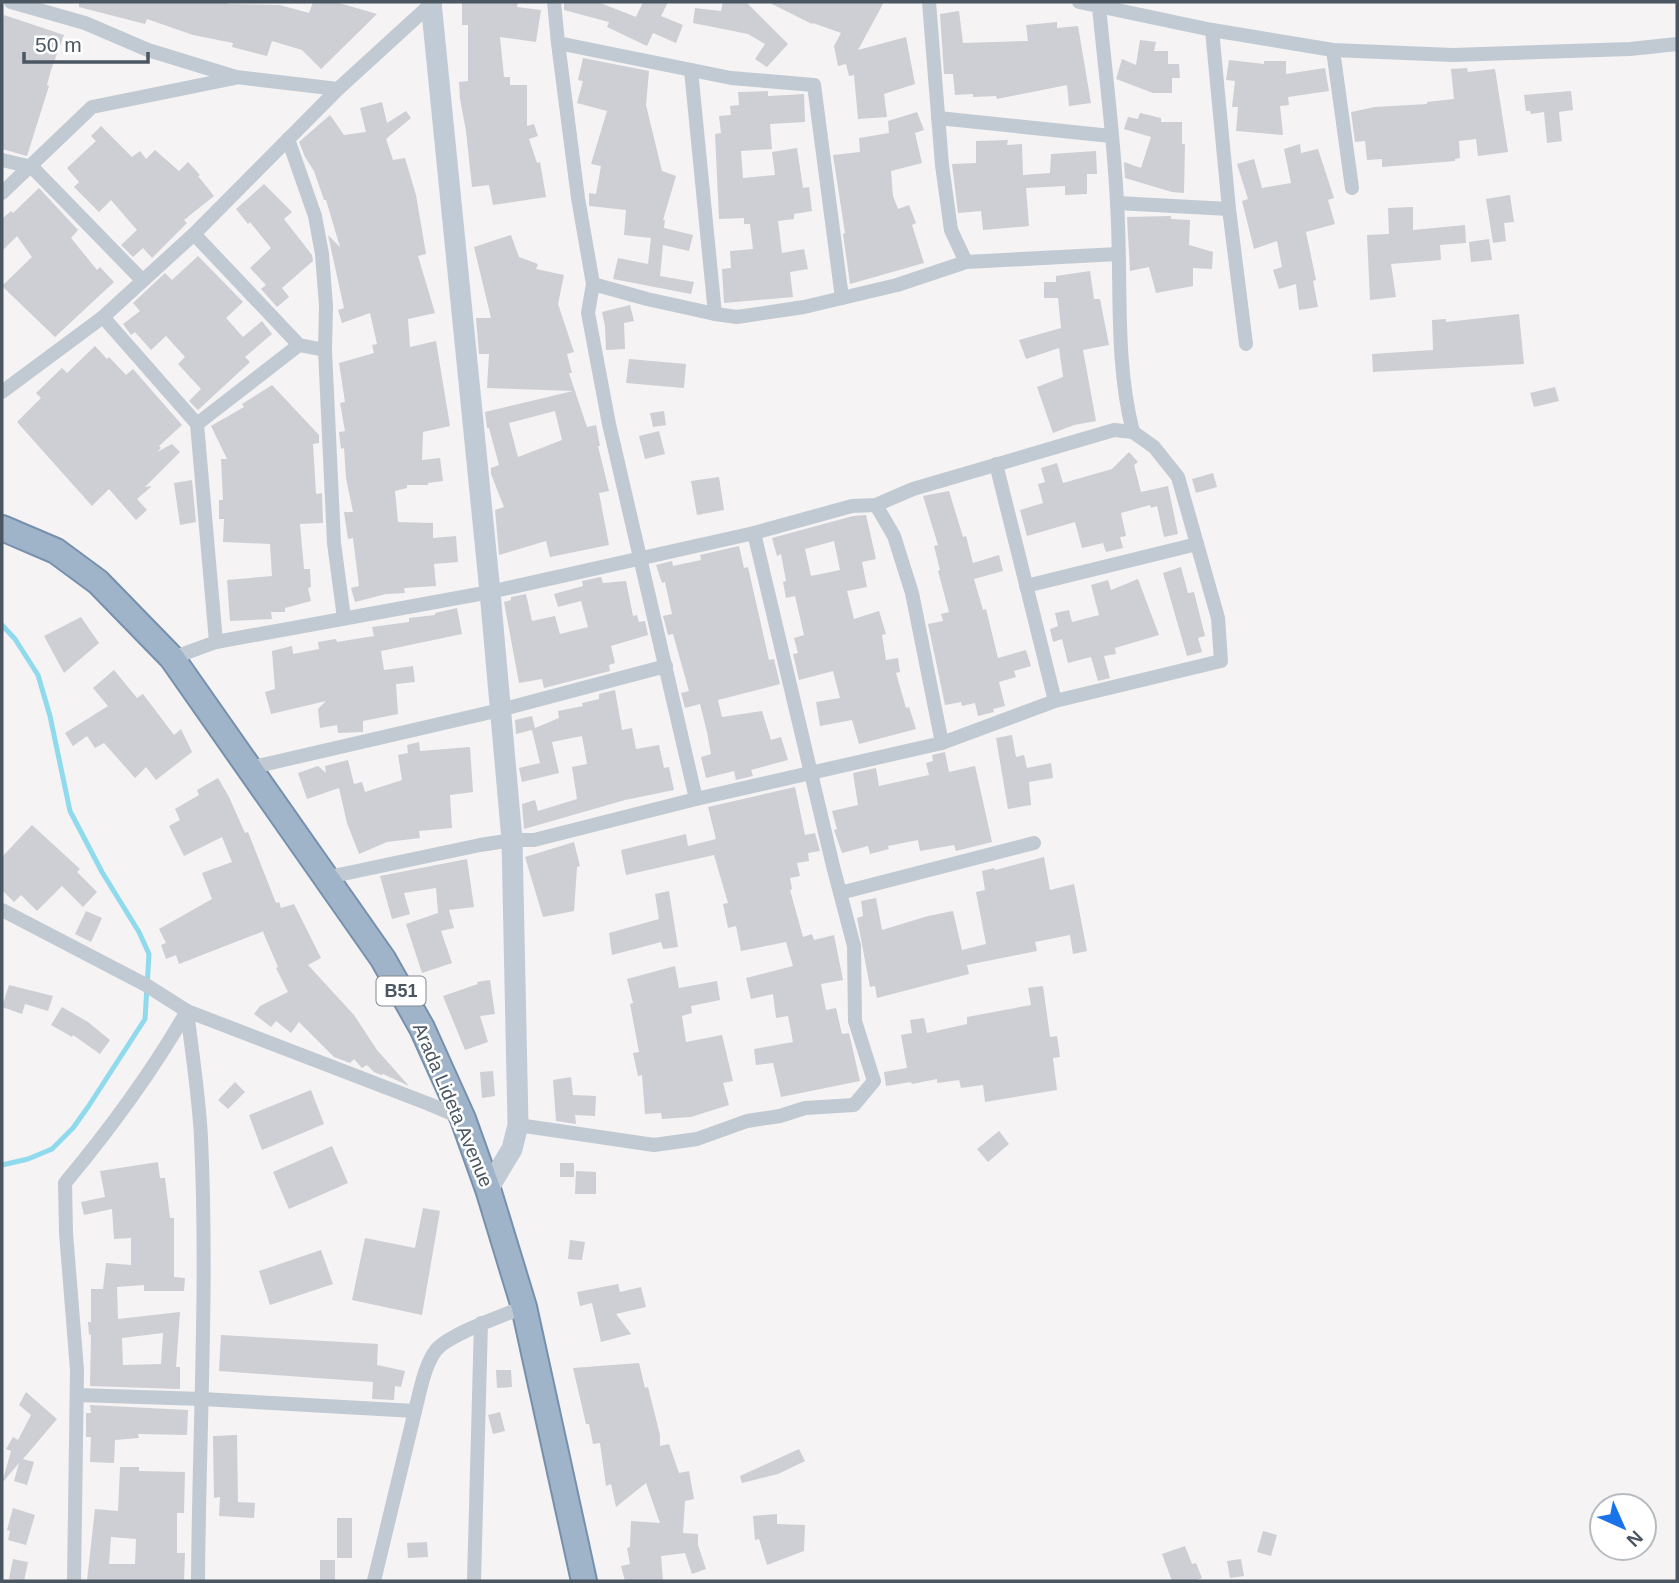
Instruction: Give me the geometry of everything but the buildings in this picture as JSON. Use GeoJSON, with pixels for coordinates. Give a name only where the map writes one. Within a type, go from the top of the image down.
{"type":"FeatureCollection","features":[{"type":"Feature","properties":{"kind":"highway","name":"Arada Lideta Avenue"},"geometry":{"type":"LineString","coordinates":[[2,528],[56,551],[98,582],[172,658],[383,959],[422,1028],[463,1119],[488,1189],[524,1307],[584,1581]]}},
{"type":"Feature","properties":{"kind":"main road"},"geometry":{"type":"LineString","coordinates":[[431,3],[512,840],[518,1125],[512,1149],[488,1189]]}},
{"type":"Feature","properties":{"kind":"street"},"geometry":{"type":"LineString","coordinates":[[11,2],[85,23],[148,50],[236,77],[338,89]]}},
{"type":"Feature","properties":{"kind":"street"},"geometry":{"type":"LineString","coordinates":[[554,2],[578,198],[593,284],[588,313],[609,425],[696,799]]}},
{"type":"Feature","properties":{"kind":"street"},"geometry":{"type":"LineString","coordinates":[[929,2],[942,165],[951,230],[966,262]]}},
{"type":"Feature","properties":{"kind":"street"},"geometry":{"type":"LineString","coordinates":[[1079,2],[1212,30],[1333,50],[1453,55],[1630,49],[1677,44]]}},
{"type":"Feature","properties":{"kind":"street"},"geometry":{"type":"LineString","coordinates":[[2,392],[103,317],[194,234],[338,89],[431,3]]}},
{"type":"Feature","properties":{"kind":"street"},"geometry":{"type":"LineString","coordinates":[[1099,6],[1117,203],[1126,404],[1133,432]]}},
{"type":"Feature","properties":{"kind":"street"},"geometry":{"type":"LineString","coordinates":[[1212,30],[1245,345]]}},
{"type":"Feature","properties":{"kind":"street"},"geometry":{"type":"LineString","coordinates":[[558,43],[731,78],[814,85],[842,298]]}},
{"type":"Feature","properties":{"kind":"street"},"geometry":{"type":"LineString","coordinates":[[1333,50],[1352,188]]}},
{"type":"Feature","properties":{"kind":"street"},"geometry":{"type":"LineString","coordinates":[[691,70],[715,314]]}},
{"type":"Feature","properties":{"kind":"street"},"geometry":{"type":"LineString","coordinates":[[2,193],[92,107],[236,77]]}},
{"type":"Feature","properties":{"kind":"street"},"geometry":{"type":"LineString","coordinates":[[938,118],[1111,136]]}},
{"type":"Feature","properties":{"kind":"street"},"geometry":{"type":"LineString","coordinates":[[288,139],[315,216],[322,254],[334,543],[344,618]]}},
{"type":"Feature","properties":{"kind":"street"},"geometry":{"type":"LineString","coordinates":[[2,160],[32,167],[142,280]]}},
{"type":"Feature","properties":{"kind":"street"},"geometry":{"type":"LineString","coordinates":[[1117,203],[1229,209]]}},
{"type":"Feature","properties":{"kind":"street"},"geometry":{"type":"LineString","coordinates":[[194,234],[299,345],[325,351]]}},
{"type":"Feature","properties":{"kind":"street"},"geometry":{"type":"LineString","coordinates":[[593,284],[647,299],[737,317],[804,307],[897,285],[966,262],[1118,254]]}},
{"type":"Feature","properties":{"kind":"street"},"geometry":{"type":"LineString","coordinates":[[103,317],[197,424],[216,642]]}},
{"type":"Feature","properties":{"kind":"street"},"geometry":{"type":"LineString","coordinates":[[197,424],[299,345]]}},
{"type":"Feature","properties":{"kind":"street"},"geometry":{"type":"LineString","coordinates":[[172,658],[216,642],[489,592],[641,556],[754,533],[852,506],[876,505],[913,489],[1114,429],[1133,432],[1154,447],[1178,477],[1218,618],[1221,661],[1055,701],[942,743],[696,799],[534,840],[512,840],[324,878]]}},
{"type":"Feature","properties":{"kind":"street"},"geometry":{"type":"LineString","coordinates":[[996,464],[1055,701]]}},
{"type":"Feature","properties":{"kind":"street"},"geometry":{"type":"LineString","coordinates":[[876,505],[894,536],[912,593],[942,743]]}},
{"type":"Feature","properties":{"kind":"street"},"geometry":{"type":"LineString","coordinates":[[518,1125],[654,1145],[696,1139],[747,1121],[780,1116],[805,1108],[854,1105],[874,1081],[855,1021],[854,946],[754,533]]}},
{"type":"Feature","properties":{"kind":"street"},"geometry":{"type":"LineString","coordinates":[[1026,586],[1197,544]]}},
{"type":"Feature","properties":{"kind":"street"},"geometry":{"type":"LineString","coordinates":[[249,768],[500,710],[666,666]]}},
{"type":"Feature","properties":{"kind":"street"},"geometry":{"type":"LineString","coordinates":[[840,893],[1034,843]]}},
{"type":"Feature","properties":{"kind":"street"},"geometry":{"type":"LineString","coordinates":[[2,910],[146,985],[187,1011],[463,1119]]}},
{"type":"Feature","properties":{"kind":"street"},"geometry":{"type":"LineString","coordinates":[[74,1581],[77,1395],[65,1182],[102,1138],[165,1049],[187,1011]]}},
{"type":"Feature","properties":{"kind":"street"},"geometry":{"type":"LineString","coordinates":[[187,1011],[201,1136],[205,1346],[199,1467],[198,1581]]}},
{"type":"Feature","properties":{"kind":"street"},"geometry":{"type":"LineString","coordinates":[[374,1581],[415,1411],[428,1366],[437,1348],[481,1323],[524,1307]]}},
{"type":"Feature","properties":{"kind":"street"},"geometry":{"type":"LineString","coordinates":[[474,1581],[481,1323]]}},
{"type":"Feature","properties":{"kind":"street"},"geometry":{"type":"LineString","coordinates":[[77,1395],[415,1411]]}},
{"type":"Feature","properties":{"kind":"waterway"},"geometry":{"type":"LineString","coordinates":[[2,625],[15,639],[38,675],[50,716],[70,811],[149,954],[145,1019],[88,1107],[73,1128],[52,1149],[28,1159],[2,1165]]}}]}
